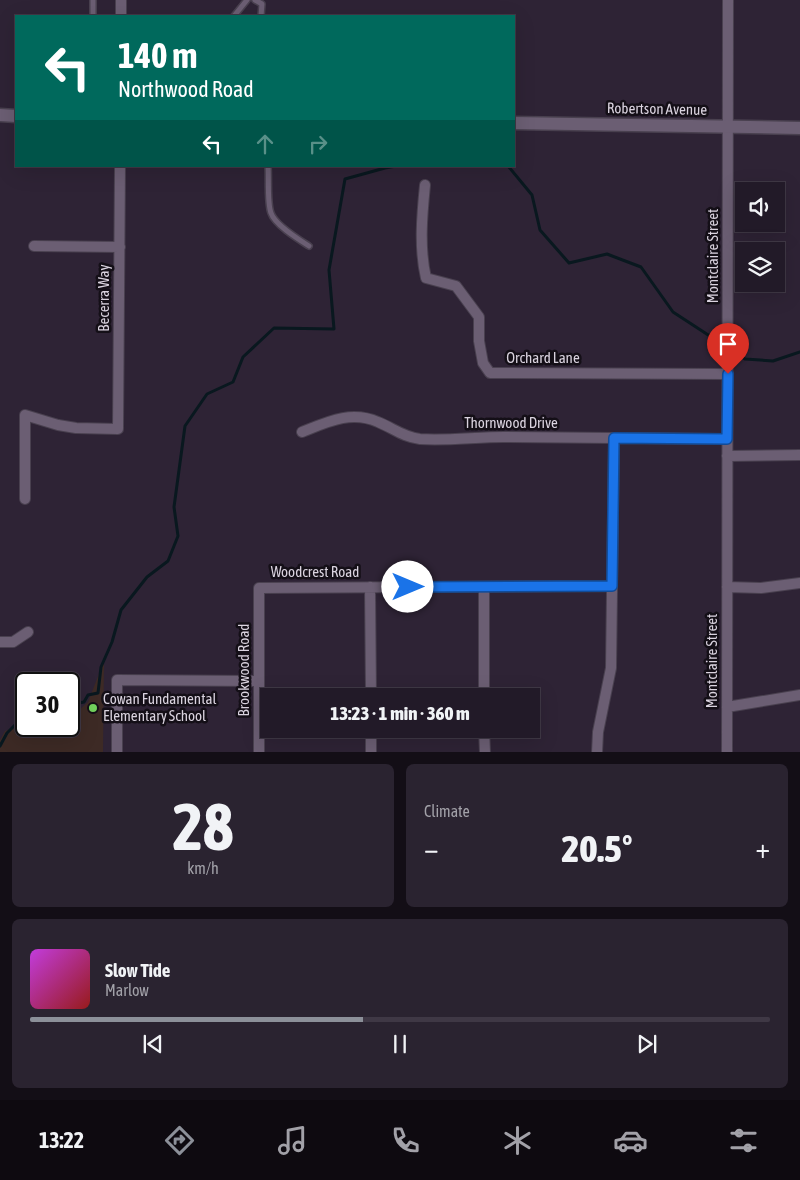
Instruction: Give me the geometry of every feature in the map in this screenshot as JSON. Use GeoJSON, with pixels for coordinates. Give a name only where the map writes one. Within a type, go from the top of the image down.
{"type":"FeatureCollection","features":[{"type":"Feature","properties":{"kind":"street"},"geometry":{"type":"LineString","coordinates":[[121,0],[121,15]]}},
{"type":"Feature","properties":{"kind":"street","name":"Montclaire Street"},"geometry":{"type":"LineString","coordinates":[[727,752],[728,0]]}},
{"type":"Feature","properties":{"kind":"street"},"geometry":{"type":"LineString","coordinates":[[0,115],[15,116]]}},
{"type":"Feature","properties":{"kind":"street","name":"Robertson Avenue"},"geometry":{"type":"LineString","coordinates":[[515,123],[800,128]]}},
{"type":"Feature","properties":{"kind":"street","name":"Becerra Way"},"geometry":{"type":"LineString","coordinates":[[25,499],[25,415],[58,425],[76,428],[118,429],[120,167]]}},
{"type":"Feature","properties":{"kind":"street","name":"Orchard Lane"},"geometry":{"type":"LineString","coordinates":[[425,185],[422,222],[426,278],[456,286],[479,317],[479,341],[483,363],[490,373],[728,374]]}},
{"type":"Feature","properties":{"kind":"street"},"geometry":{"type":"LineString","coordinates":[[34,246],[120,247]]}},
{"type":"Feature","properties":{"kind":"street","name":"Thornwood Drive"},"geometry":{"type":"LineString","coordinates":[[302,432],[333,420],[348,417],[371,420],[406,436],[421,439],[486,437],[727,439]]}},
{"type":"Feature","properties":{"kind":"street"},"geometry":{"type":"LineString","coordinates":[[597,752],[598,732],[611,668],[614,438]]}},
{"type":"Feature","properties":{"kind":"street"},"geometry":{"type":"LineString","coordinates":[[727,456],[800,455]]}},
{"type":"Feature","properties":{"kind":"street"},"geometry":{"type":"LineString","coordinates":[[727,587],[761,588],[800,583]]}},
{"type":"Feature","properties":{"kind":"street","name":"Woodcrest Road"},"geometry":{"type":"LineString","coordinates":[[259,588],[612,586]]}},
{"type":"Feature","properties":{"kind":"street"},"geometry":{"type":"LineString","coordinates":[[370,587],[371,688]]}},
{"type":"Feature","properties":{"kind":"street"},"geometry":{"type":"LineString","coordinates":[[484,587],[484,688]]}},
{"type":"Feature","properties":{"kind":"street","name":"Brookwood Road"},"geometry":{"type":"LineString","coordinates":[[259,588],[259,752]]}},
{"type":"Feature","properties":{"kind":"street"},"geometry":{"type":"LineString","coordinates":[[0,642],[13,642],[28,632]]}},
{"type":"Feature","properties":{"kind":"street"},"geometry":{"type":"LineString","coordinates":[[117,752],[117,680],[259,681]]}},
{"type":"Feature","properties":{"kind":"street"},"geometry":{"type":"LineString","coordinates":[[727,707],[800,695]]}},
{"type":"Feature","properties":{"kind":"street"},"geometry":{"type":"LineString","coordinates":[[371,738],[371,752]]}},
{"type":"Feature","properties":{"kind":"street"},"geometry":{"type":"LineString","coordinates":[[484,738],[485,752]]}},
{"type":"Feature","properties":{"kind":"lane"},"geometry":{"type":"LineString","coordinates":[[93,0],[93,15]]}},
{"type":"Feature","properties":{"kind":"lane"},"geometry":{"type":"LineString","coordinates":[[235,15],[247,0]]}},
{"type":"Feature","properties":{"kind":"lane"},"geometry":{"type":"LineString","coordinates":[[255,0],[262,4],[260,15]]}},
{"type":"Feature","properties":{"kind":"lane"},"geometry":{"type":"LineString","coordinates":[[268,167],[271,215],[278,223],[309,246]]}},
{"type":"Feature","properties":{"kind":"shaded area","name":"Cowan Fundamental Elementary School"},"geometry":{"type":"Polygon","coordinates":[[[104,661],[103,752],[0,752],[0,740],[5,731],[15,727],[15,737],[80,737],[80,709],[88,702],[104,661]]]}},
{"type":"Feature","properties":{"kind":"waterway"},"geometry":{"type":"LineString","coordinates":[[80,703],[84,702],[88,695],[98,693],[101,667],[112,642],[121,610],[147,577],[168,561],[178,536],[174,507],[185,426],[207,394],[233,382],[243,357],[274,328],[334,329],[329,270],[345,179],[390,167]]}},
{"type":"Feature","properties":{"kind":"waterway"},"geometry":{"type":"LineString","coordinates":[[509,167],[532,195],[540,230],[569,263],[607,254],[641,267],[673,312],[745,359],[773,361],[800,352]]}},
{"type":"Feature","properties":{"kind":"waterway"},"geometry":{"type":"LineString","coordinates":[[0,746],[7,733],[15,725]]}},
{"type":"Feature","properties":{"kind":"place","name":"Cowan Fundamental Elementary School"},"geometry":{"type":"Point","coordinates":[93,708]}},
{"type":"Feature","properties":{"kind":"route"},"geometry":{"type":"LineString","coordinates":[[408,587],[612,586],[614,438],[727,439],[728,374]]}}]}
